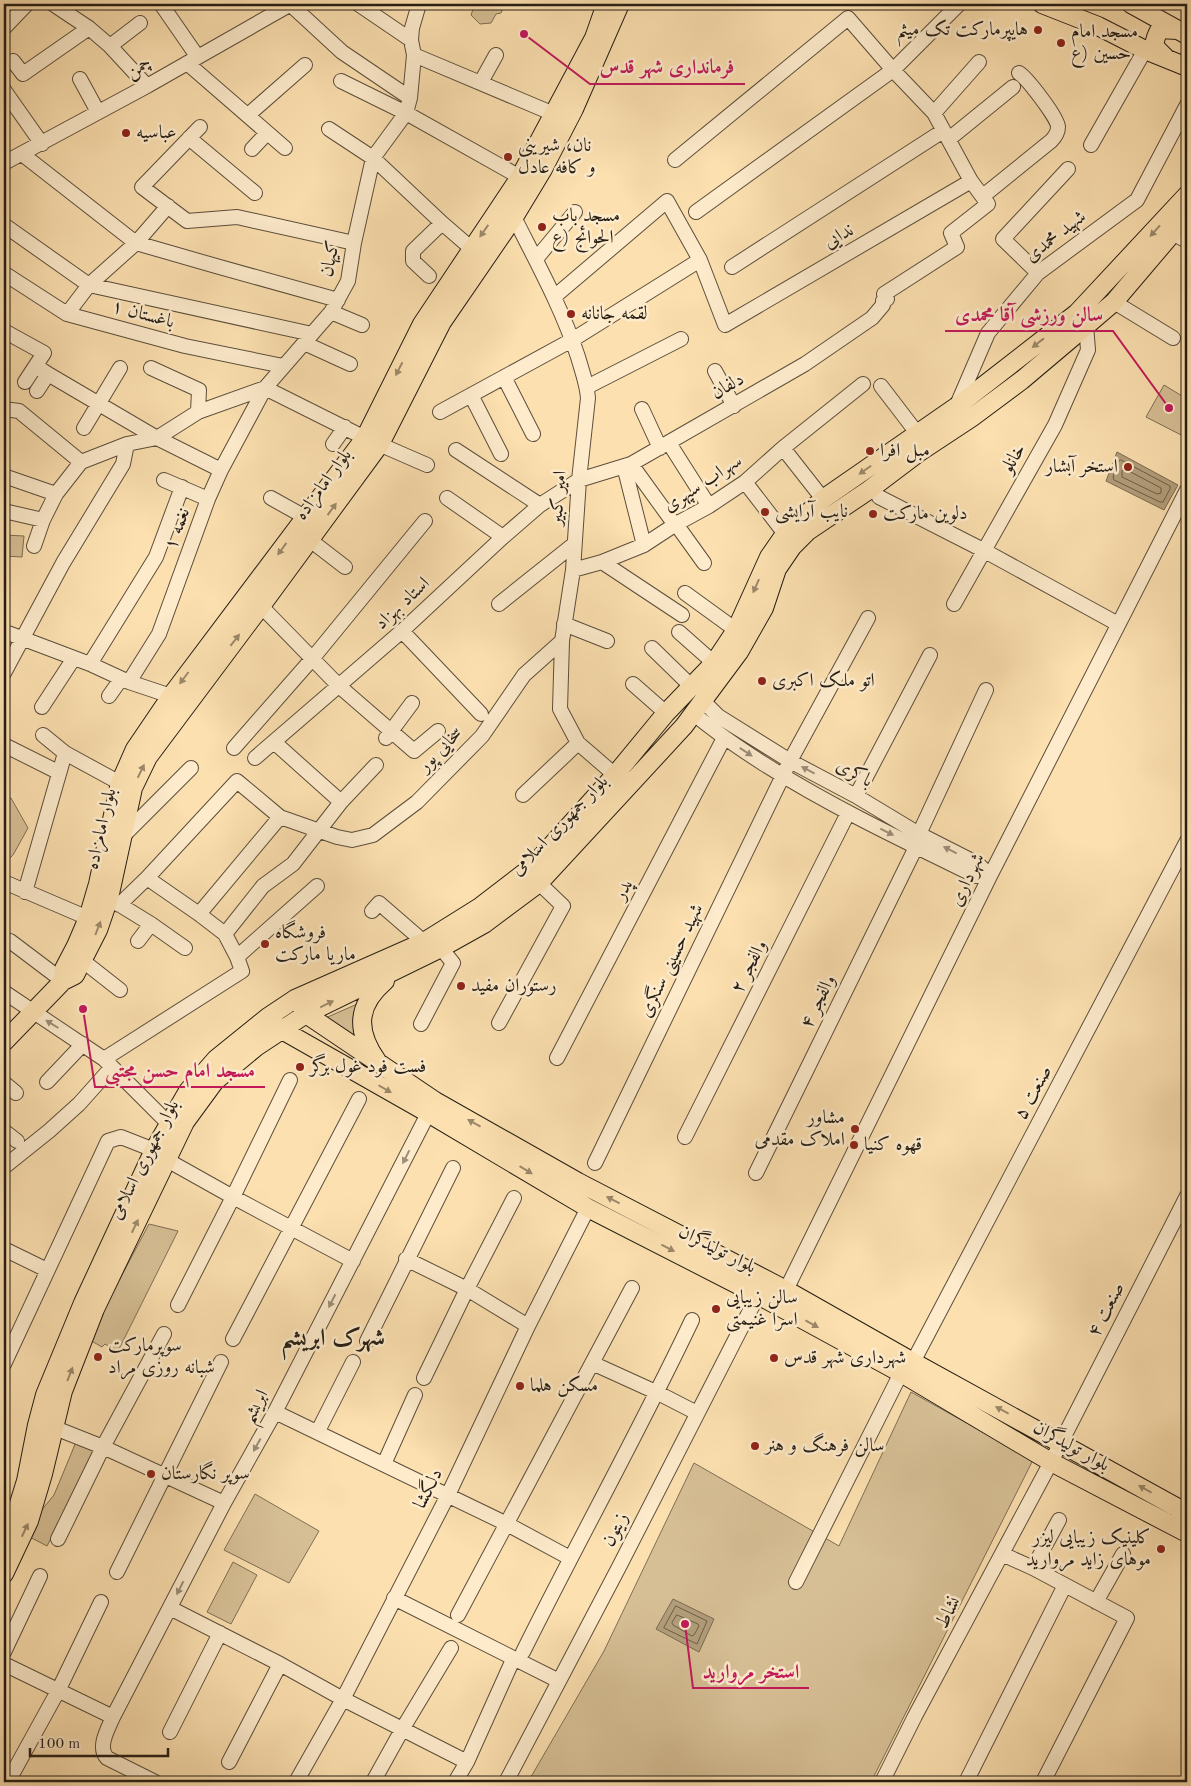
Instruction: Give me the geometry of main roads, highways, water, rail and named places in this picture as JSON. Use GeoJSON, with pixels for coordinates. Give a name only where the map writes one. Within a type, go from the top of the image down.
{"type":"FeatureCollection","features":[{"type":"Feature","properties":{"kind":"main road","name":"بلوار امامزاده"},"geometry":{"type":"LineString","coordinates":[[4,1042],[63,981],[75,975],[114,901],[121,838],[133,788],[148,757],[310,540],[373,441],[507,213],[520,177],[594,38],[606,4]]}},
{"type":"Feature","properties":{"kind":"main road","name":"بلوار امامزاده"},"geometry":{"type":"LineString","coordinates":[[63,981],[64,969],[88,918],[98,884],[120,784],[135,749],[171,696],[305,517],[373,441],[422,324],[472,249],[507,213],[543,169],[574,109],[620,4]]}},
{"type":"Feature","properties":{"kind":"main road"},"geometry":{"type":"LineString","coordinates":[[1042,4],[1098,26],[1145,50],[1187,67]]}},
{"type":"Feature","properties":{"kind":"main road"},"geometry":{"type":"LineString","coordinates":[[1131,4],[1182,32]]}},
{"type":"Feature","properties":{"kind":"main road"},"geometry":{"type":"LineString","coordinates":[[1165,57],[1154,46],[1157,33],[1160,29],[1182,32]]}},
{"type":"Feature","properties":{"kind":"main road","name":"بلوار جمهوری اسلامی"},"geometry":{"type":"LineString","coordinates":[[160,1155],[215,1080],[256,1047],[306,1014],[399,970],[484,924],[539,883],[693,713],[739,652],[764,608],[777,570],[792,548],[808,531],[869,490],[914,442],[1077,313],[1187,195]]}},
{"type":"Feature","properties":{"kind":"main road","name":"بلوار جمهوری اسلامی"},"geometry":{"type":"LineString","coordinates":[[4,1540],[13,1523],[26,1481],[45,1395],[160,1155],[168,1123],[188,1091],[216,1059],[268,1017],[295,999],[424,942],[480,907],[532,867],[615,775],[666,713],[714,663],[736,630],[769,557],[785,534],[823,499],[914,442],[971,418],[1022,380],[1114,302],[1180,238],[1187,216]]}},
{"type":"Feature","properties":{"kind":"main road"},"geometry":{"type":"LineString","coordinates":[[666,713],[693,713]]}},
{"type":"Feature","properties":{"kind":"main road"},"geometry":{"type":"LineString","coordinates":[[381,1066],[370,1050],[362,1017],[371,994],[399,970]]}},
{"type":"Feature","properties":{"kind":"main road","name":"بلوار تولیدگران"},"geometry":{"type":"LineString","coordinates":[[295,999],[306,1014],[381,1066],[432,1107],[588,1208],[907,1368],[1060,1442],[1187,1513]]}},
{"type":"Feature","properties":{"kind":"main road","name":"بلوار تولیدگران"},"geometry":{"type":"LineString","coordinates":[[268,1017],[282,1030],[786,1290],[1051,1462],[1187,1533]]}},
{"type":"Feature","properties":{"kind":"main road","name":"بلوار جمهوری اسلامی"},"geometry":{"type":"LineString","coordinates":[[4,1574],[29,1522],[56,1428],[63,1391],[89,1306]]}},
{"type":"Feature","properties":{"kind":"water","name":"استخر آبشار"},"geometry":{"type":"Polygon","coordinates":[[[1117,452],[1178,485],[1164,510],[1106,481],[1117,452]]]}},
{"type":"Feature","properties":{"kind":"water"},"geometry":{"type":"Polygon","coordinates":[[[673,1599],[714,1619],[699,1652],[656,1629],[673,1599]]]}},
{"type":"Feature","properties":{"kind":"place","name":"هایپرمارکت تک میثم"},"geometry":{"type":"Point","coordinates":[1038,30]}},
{"type":"Feature","properties":{"kind":"place","name":"فرمانداری شهر قدس"},"geometry":{"type":"Point","coordinates":[524,34]}},
{"type":"Feature","properties":{"kind":"place","name":"مسجد امام حسین (ع"},"geometry":{"type":"Point","coordinates":[1061,43]}},
{"type":"Feature","properties":{"kind":"place","name":"عباسیه"},"geometry":{"type":"Point","coordinates":[126,133]}},
{"type":"Feature","properties":{"kind":"place","name":"نان، شیرینی و کافه عادل"},"geometry":{"type":"Point","coordinates":[508,157]}},
{"type":"Feature","properties":{"kind":"place","name":"مسجد باب الحوائج (ع"},"geometry":{"type":"Point","coordinates":[542,227]}},
{"type":"Feature","properties":{"kind":"place","name":"لقمه جانانه"},"geometry":{"type":"Point","coordinates":[571,314]}},
{"type":"Feature","properties":{"kind":"place","name":"سالن ورزشی آقا محمدی"},"geometry":{"type":"Point","coordinates":[1169,408]}},
{"type":"Feature","properties":{"kind":"place","name":"مبل افرا"},"geometry":{"type":"Point","coordinates":[870,451]}},
{"type":"Feature","properties":{"kind":"place","name":"استخر آبشار"},"geometry":{"type":"Point","coordinates":[1128,467]}},
{"type":"Feature","properties":{"kind":"place","name":"نایب آرایشی"},"geometry":{"type":"Point","coordinates":[765,512]}},
{"type":"Feature","properties":{"kind":"place","name":"دلوین مارکت"},"geometry":{"type":"Point","coordinates":[873,514]}},
{"type":"Feature","properties":{"kind":"place","name":"اتو ملک اکبری"},"geometry":{"type":"Point","coordinates":[762,681]}},
{"type":"Feature","properties":{"kind":"place","name":"فروشگاه ماریا مارکت"},"geometry":{"type":"Point","coordinates":[265,944]}},
{"type":"Feature","properties":{"kind":"place","name":"رستوران مفید"},"geometry":{"type":"Point","coordinates":[461,986]}},
{"type":"Feature","properties":{"kind":"place","name":"مسجد امام حسن مجتبی"},"geometry":{"type":"Point","coordinates":[83,1009]}},
{"type":"Feature","properties":{"kind":"place","name":"فست فود غول برگر"},"geometry":{"type":"Point","coordinates":[300,1067]}},
{"type":"Feature","properties":{"kind":"place","name":"مشاور املاک مقدمی"},"geometry":{"type":"Point","coordinates":[855,1129]}},
{"type":"Feature","properties":{"kind":"place","name":"قهوه کنیا"},"geometry":{"type":"Point","coordinates":[854,1145]}},
{"type":"Feature","properties":{"kind":"place","name":"سالن زیبایی اسرا غنیمتی"},"geometry":{"type":"Point","coordinates":[716,1309]}},
{"type":"Feature","properties":{"kind":"place","name":"سوپرمارکت شبانه روزی مراد"},"geometry":{"type":"Point","coordinates":[98,1357]}},
{"type":"Feature","properties":{"kind":"place","name":"شهرداری شهر قدس"},"geometry":{"type":"Point","coordinates":[774,1358]}},
{"type":"Feature","properties":{"kind":"place","name":"مسکن هلما"},"geometry":{"type":"Point","coordinates":[520,1386]}},
{"type":"Feature","properties":{"kind":"place","name":"سالن فرهنگ و هنر"},"geometry":{"type":"Point","coordinates":[755,1446]}},
{"type":"Feature","properties":{"kind":"place","name":"سوپر نگارستان"},"geometry":{"type":"Point","coordinates":[151,1474]}},
{"type":"Feature","properties":{"kind":"place","name":"کلینیک زیبایی لیزر موهای زاید مروارید"},"geometry":{"type":"Point","coordinates":[1161,1549]}},
{"type":"Feature","properties":{"kind":"place","name":"استخر مروارید"},"geometry":{"type":"Point","coordinates":[685,1624]}},
{"type":"Feature","properties":{"kind":"district","name":"شهرک ابریشم"},"geometry":{"type":"Point","coordinates":[333,1339]}}]}
